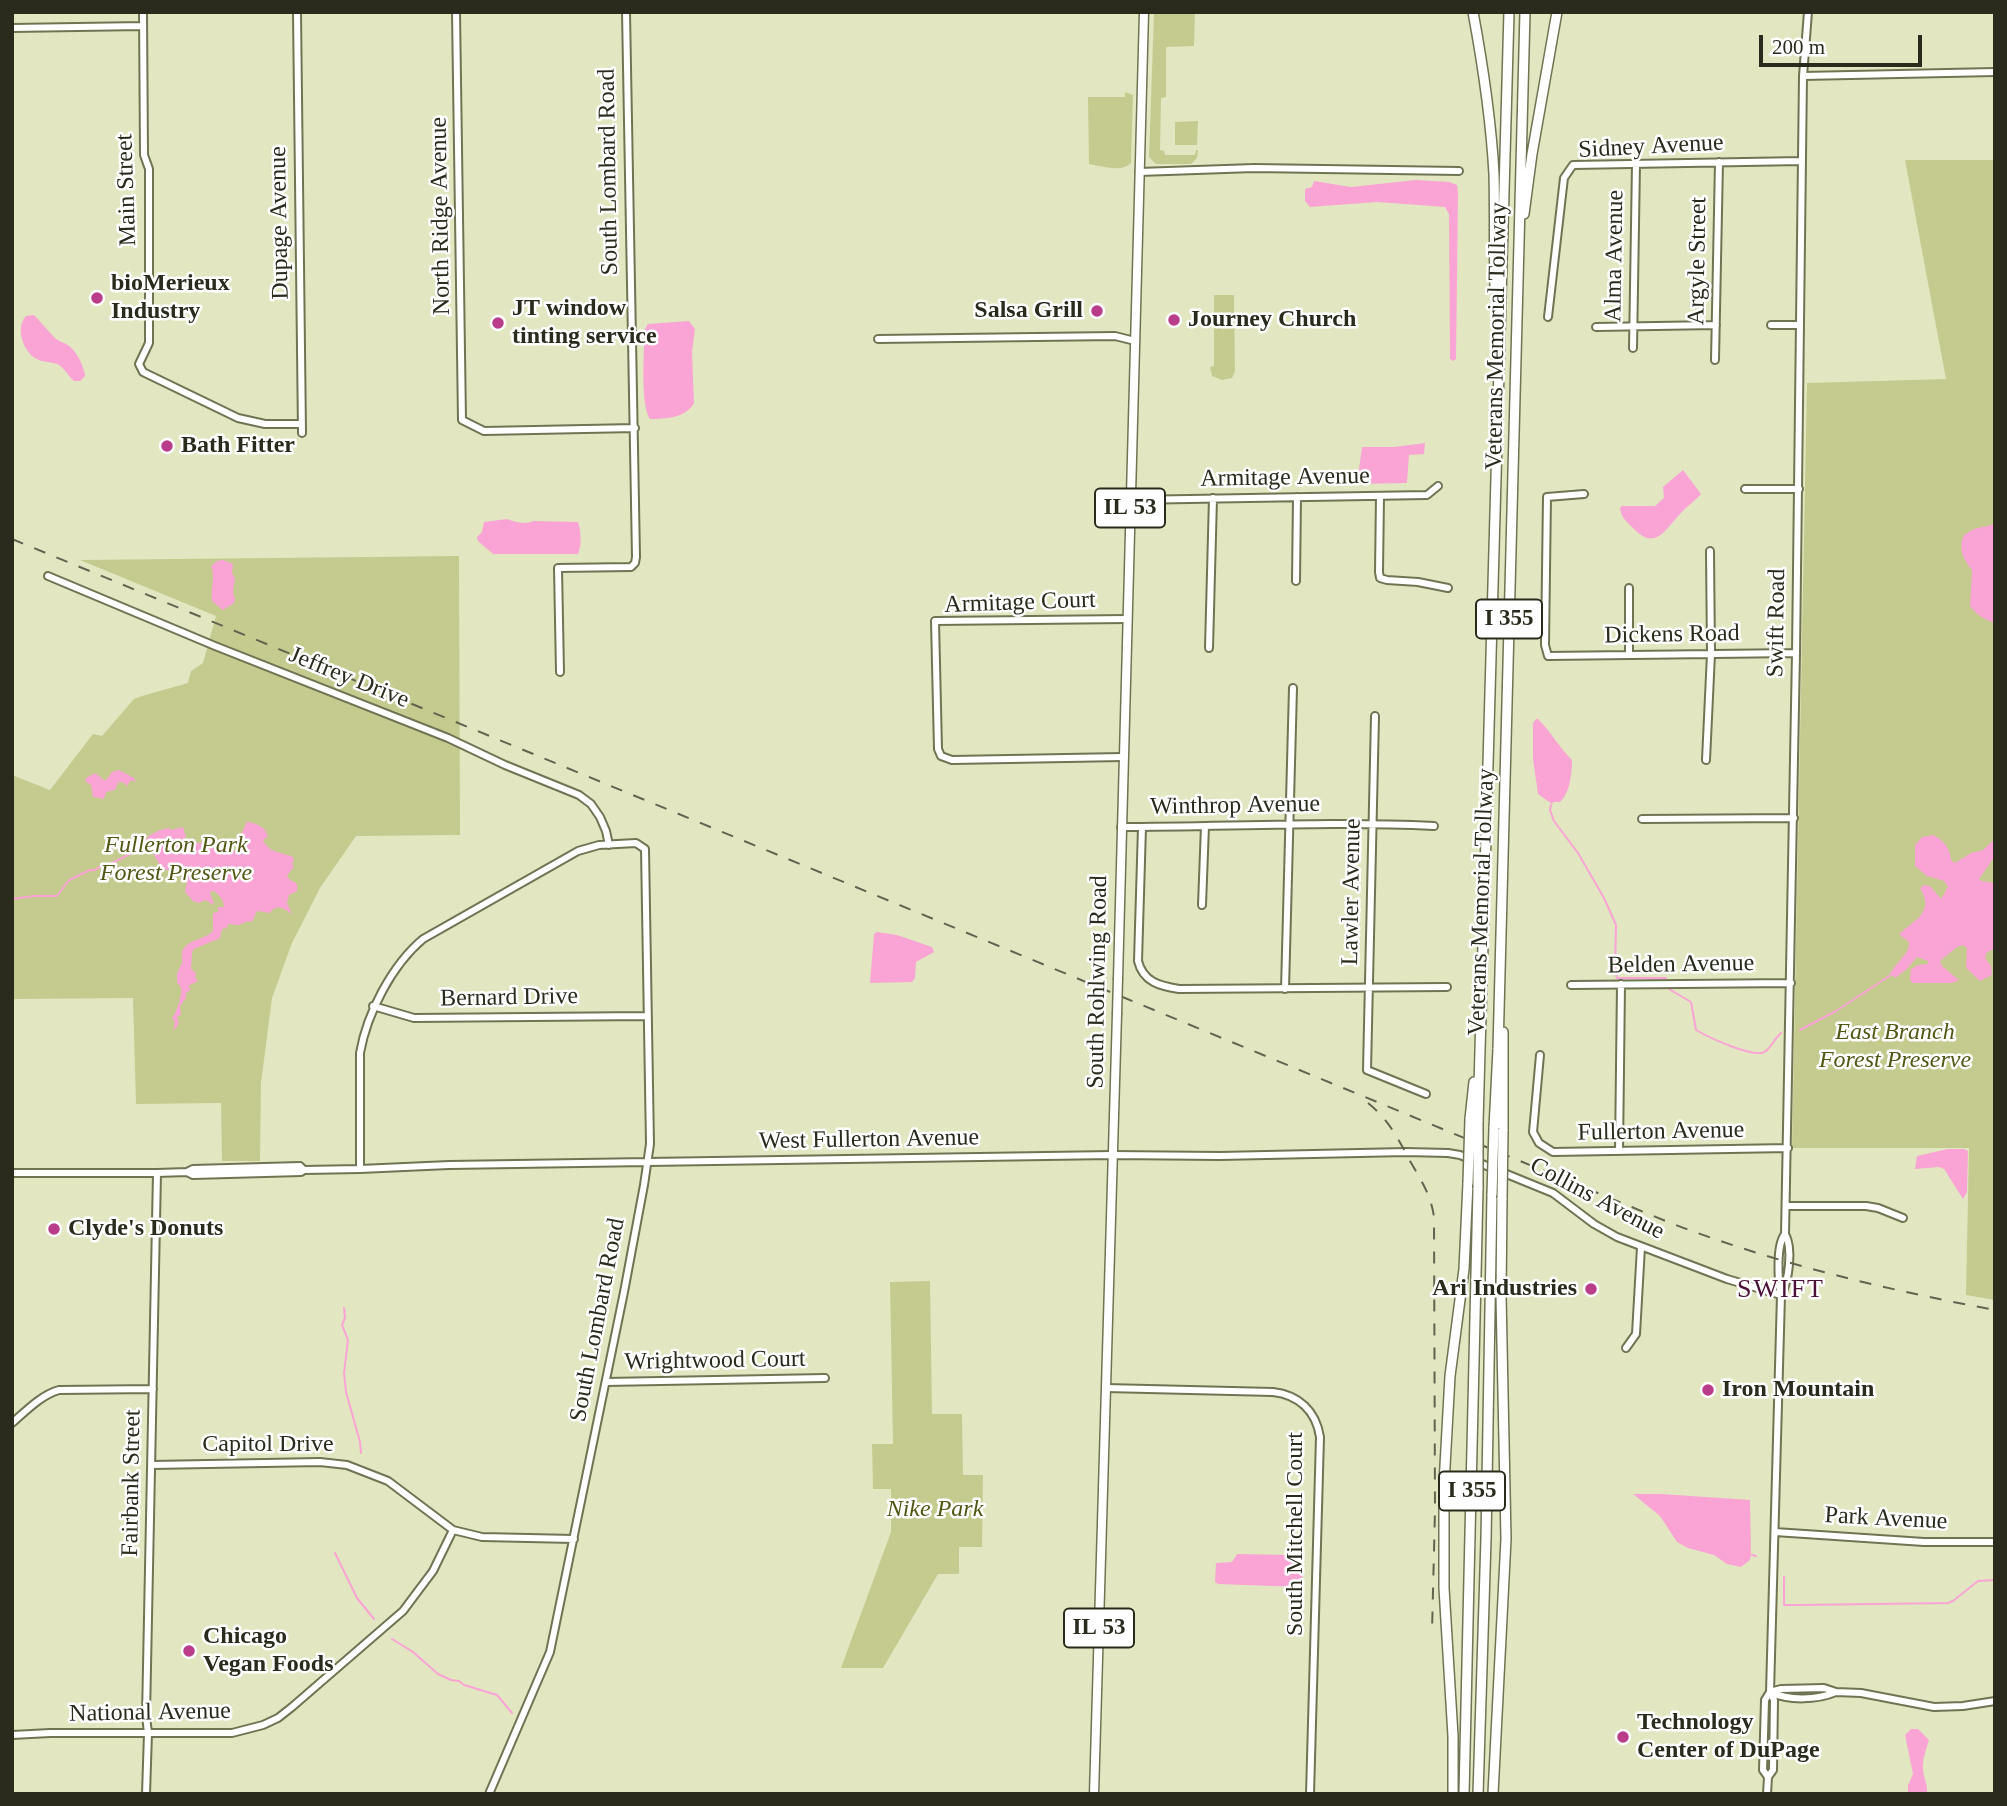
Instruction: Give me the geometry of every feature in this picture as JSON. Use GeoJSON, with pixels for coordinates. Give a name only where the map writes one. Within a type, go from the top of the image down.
{"type":"FeatureCollection","features":[{"type":"Feature","properties":{"kind":"highway"},"geometry":{"type":"LineString","coordinates":[[1473,12],[1483,64],[1494,173],[1499,363]]}},
{"type":"Feature","properties":{"kind":"highway","name":"Veterans Memorial Tollway"},"geometry":{"type":"LineString","coordinates":[[1464,1794],[1478,1188],[1474,1120],[1479,1038],[1509,12]]}},
{"type":"Feature","properties":{"kind":"highway","name":"Veterans Memorial Tollway"},"geometry":{"type":"LineString","coordinates":[[1478,1794],[1492,1194],[1498,1129],[1499,974],[1525,12]]}},
{"type":"Feature","properties":{"kind":"highway"},"geometry":{"type":"LineString","coordinates":[[1518,265],[1532,154],[1557,12]]}},
{"type":"Feature","properties":{"kind":"highway"},"geometry":{"type":"LineString","coordinates":[[1453,1794],[1453,1736],[1444,1588],[1444,1485],[1450,1376],[1464,1269],[1474,1120]]}},
{"type":"Feature","properties":{"kind":"highway"},"geometry":{"type":"LineString","coordinates":[[1493,1794],[1506,1539],[1501,1295],[1502,1198],[1498,1129]]}},
{"type":"Feature","properties":{"kind":"main road","name":"IL 53"},"geometry":{"type":"LineString","coordinates":[[1139,172],[1144,12]]}},
{"type":"Feature","properties":{"kind":"main road","name":"South Rohlwing Road"},"geometry":{"type":"LineString","coordinates":[[1094,1794],[1139,172]]}},
{"type":"Feature","properties":{"kind":"street","name":"Main Street"},"geometry":{"type":"LineString","coordinates":[[143,12],[144,155],[149,169],[149,344],[139,363],[143,372],[238,418],[265,424],[302,424]]}},
{"type":"Feature","properties":{"kind":"street","name":"Dupage Avenue"},"geometry":{"type":"LineString","coordinates":[[297,12],[302,433]]}},
{"type":"Feature","properties":{"kind":"street","name":"North Ridge Avenue"},"geometry":{"type":"LineString","coordinates":[[456,12],[462,420],[484,431],[635,428]]}},
{"type":"Feature","properties":{"kind":"street","name":"South Lombard Road"},"geometry":{"type":"LineString","coordinates":[[560,672],[558,568],[631,567],[636,557],[625,12]]}},
{"type":"Feature","properties":{"kind":"street","name":"Swift Road"},"geometry":{"type":"LineString","coordinates":[[1767,1794],[1768,1777],[1773,1770],[1774,1735],[1774,1700],[1770,1692],[1781,1295],[1787,1284],[1789,1241],[1785,1234],[1794,818],[1803,76],[1808,12]]}},
{"type":"Feature","properties":{"kind":"street"},"geometry":{"type":"LineString","coordinates":[[12,27],[143,26]]}},
{"type":"Feature","properties":{"kind":"street"},"geometry":{"type":"LineString","coordinates":[[1803,76],[1995,72]]}},
{"type":"Feature","properties":{"kind":"street","name":"Sidney Avenue"},"geometry":{"type":"LineString","coordinates":[[1548,317],[1564,178],[1573,165],[1802,161]]}},
{"type":"Feature","properties":{"kind":"street","name":"Argyle Street"},"geometry":{"type":"LineString","coordinates":[[1715,360],[1719,162]]}},
{"type":"Feature","properties":{"kind":"street","name":"Alma Avenue"},"geometry":{"type":"LineString","coordinates":[[1633,348],[1636,164]]}},
{"type":"Feature","properties":{"kind":"street"},"geometry":{"type":"LineString","coordinates":[[1139,172],[1254,168],[1459,171]]}},
{"type":"Feature","properties":{"kind":"street"},"geometry":{"type":"LineString","coordinates":[[1596,327],[1716,325]]}},
{"type":"Feature","properties":{"kind":"street"},"geometry":{"type":"LineString","coordinates":[[1771,325],[1800,325]]}},
{"type":"Feature","properties":{"kind":"street"},"geometry":{"type":"LineString","coordinates":[[878,339],[1115,336],[1135,341]]}},
{"type":"Feature","properties":{"kind":"street","name":"Armitage Avenue"},"geometry":{"type":"LineString","coordinates":[[1130,500],[1427,495],[1438,486]]}},
{"type":"Feature","properties":{"kind":"street"},"geometry":{"type":"LineString","coordinates":[[1745,489],[1798,489]]}},
{"type":"Feature","properties":{"kind":"street","name":"Dickens Road"},"geometry":{"type":"LineString","coordinates":[[1584,494],[1546,497],[1545,645],[1548,656],[1796,653]]}},
{"type":"Feature","properties":{"kind":"street"},"geometry":{"type":"LineString","coordinates":[[1380,496],[1380,578],[1448,588]]}},
{"type":"Feature","properties":{"kind":"street"},"geometry":{"type":"LineString","coordinates":[[1296,582],[1297,497]]}},
{"type":"Feature","properties":{"kind":"street"},"geometry":{"type":"LineString","coordinates":[[1209,648],[1213,498]]}},
{"type":"Feature","properties":{"kind":"street"},"geometry":{"type":"LineString","coordinates":[[1706,760],[1711,654],[1710,551]]}},
{"type":"Feature","properties":{"kind":"street","name":"Jeffrey Drive"},"geometry":{"type":"LineString","coordinates":[[48,576],[215,646],[448,738],[579,796],[591,804],[600,817],[609,845]]}},
{"type":"Feature","properties":{"kind":"street"},"geometry":{"type":"LineString","coordinates":[[1629,588],[1629,654]]}},
{"type":"Feature","properties":{"kind":"street","name":"Armitage Court"},"geometry":{"type":"LineString","coordinates":[[1123,757],[952,760],[941,756],[938,749],[935,621],[1127,619]]}},
{"type":"Feature","properties":{"kind":"street"},"geometry":{"type":"LineString","coordinates":[[1285,989],[1293,688]]}},
{"type":"Feature","properties":{"kind":"street","name":"Lawler Avenue"},"geometry":{"type":"LineString","coordinates":[[1375,716],[1367,1070],[1426,1094]]}},
{"type":"Feature","properties":{"kind":"street"},"geometry":{"type":"LineString","coordinates":[[1642,819],[1794,818]]}},
{"type":"Feature","properties":{"kind":"street","name":"Winthrop Avenue"},"geometry":{"type":"LineString","coordinates":[[1121,827],[1289,823],[1434,826]]}},
{"type":"Feature","properties":{"kind":"street"},"geometry":{"type":"LineString","coordinates":[[1202,905],[1205,826]]}},
{"type":"Feature","properties":{"kind":"street"},"geometry":{"type":"LineString","coordinates":[[1142,827],[1138,961],[1144,977],[1160,986],[1179,989],[1447,986]]}},
{"type":"Feature","properties":{"kind":"street","name":"South Lombard Road"},"geometry":{"type":"LineString","coordinates":[[489,1794],[551,1652],[637,1225],[650,1144],[645,849],[636,843],[609,845]]}},
{"type":"Feature","properties":{"kind":"street"},"geometry":{"type":"LineString","coordinates":[[360,1170],[360,1053],[363,1036],[373,1006],[405,956],[423,939],[566,856],[588,847],[609,845]]}},
{"type":"Feature","properties":{"kind":"street","name":"Belden Avenue"},"geometry":{"type":"LineString","coordinates":[[1571,985],[1791,983]]}},
{"type":"Feature","properties":{"kind":"street"},"geometry":{"type":"LineString","coordinates":[[1619,1151],[1621,984]]}},
{"type":"Feature","properties":{"kind":"street","name":"Bernard Drive"},"geometry":{"type":"LineString","coordinates":[[373,1006],[414,1018],[647,1016]]}},
{"type":"Feature","properties":{"kind":"street","name":"Fullerton Avenue"},"geometry":{"type":"LineString","coordinates":[[1540,1055],[1533,1132],[1539,1143],[1547,1149],[1558,1152],[1788,1149]]}},
{"type":"Feature","properties":{"kind":"street","name":"West Fullerton Avenue"},"geometry":{"type":"LineString","coordinates":[[12,1173],[187,1172],[194,1175],[446,1165],[1434,1152]]}},
{"type":"Feature","properties":{"kind":"street","name":"Collins Avenue"},"geometry":{"type":"LineString","coordinates":[[1434,1152],[1460,1155],[1553,1193],[1604,1230],[1641,1247],[1727,1279],[1781,1295]]}},
{"type":"Feature","properties":{"kind":"street","name":"Fairbank Street"},"geometry":{"type":"LineString","coordinates":[[146,1794],[157,1173]]}},
{"type":"Feature","properties":{"kind":"street"},"geometry":{"type":"LineString","coordinates":[[1786,1206],[1866,1206],[1903,1217]]}},
{"type":"Feature","properties":{"kind":"street"},"geometry":{"type":"LineString","coordinates":[[1626,1348],[1636,1334],[1641,1247]]}},
{"type":"Feature","properties":{"kind":"street","name":"Wrightwood Court"},"geometry":{"type":"LineString","coordinates":[[606,1382],[825,1378]]}},
{"type":"Feature","properties":{"kind":"street","name":"South Mitchell Court"},"geometry":{"type":"LineString","coordinates":[[1106,1388],[1287,1394],[1307,1406],[1315,1419],[1320,1437],[1310,1794]]}},
{"type":"Feature","properties":{"kind":"street"},"geometry":{"type":"LineString","coordinates":[[12,1423],[45,1396],[59,1390],[153,1389]]}},
{"type":"Feature","properties":{"kind":"street","name":"Capitol Drive"},"geometry":{"type":"LineString","coordinates":[[152,1465],[322,1462],[346,1465],[394,1485],[453,1530],[482,1537],[574,1539]]}},
{"type":"Feature","properties":{"kind":"street","name":"National Avenue"},"geometry":{"type":"LineString","coordinates":[[12,1735],[232,1733],[255,1728],[278,1718],[403,1611],[428,1578],[453,1530]]}},
{"type":"Feature","properties":{"kind":"street","name":"Park Avenue"},"geometry":{"type":"LineString","coordinates":[[1775,1532],[1924,1542],[1995,1542]]}},
{"type":"Feature","properties":{"kind":"street"},"geometry":{"type":"LineString","coordinates":[[1770,1692],[1781,1689],[1824,1688],[1934,1707],[1995,1701]]}},
{"type":"Feature","properties":{"kind":"green space"},"geometry":{"type":"Polygon","coordinates":[[[1154,12],[1195,12],[1194,46],[1166,47],[1166,97],[1161,98],[1160,150],[1164,151],[1165,155],[1195,155],[1198,150],[1197,158],[1191,164],[1156,164],[1149,157],[1154,12]]]}},
{"type":"Feature","properties":{"kind":"green space"},"geometry":{"type":"Polygon","coordinates":[[[1125,92],[1133,95],[1131,163],[1122,168],[1089,164],[1088,97],[1125,97],[1125,92]]]}},
{"type":"Feature","properties":{"kind":"green space"},"geometry":{"type":"Polygon","coordinates":[[[1198,121],[1197,145],[1175,145],[1175,122],[1198,121]]]}},
{"type":"Feature","properties":{"kind":"green space","name":"East Branch Forest Preserve"},"geometry":{"type":"Polygon","coordinates":[[[1905,160],[1995,160],[1995,1300],[1966,1295],[1969,1148],[1792,1148],[1807,383],[1946,379],[1905,160]]]}},
{"type":"Feature","properties":{"kind":"green space"},"geometry":{"type":"Polygon","coordinates":[[[1214,295],[1234,295],[1235,371],[1232,378],[1222,380],[1212,376],[1210,367],[1214,366],[1214,295]]]}},
{"type":"Feature","properties":{"kind":"green space","name":"Fullerton Park Forest Preserve"},"geometry":{"type":"Polygon","coordinates":[[[459,556],[460,835],[356,836],[320,888],[292,943],[272,998],[261,1083],[260,1161],[222,1161],[221,1103],[136,1104],[133,998],[12,999],[12,775],[50,790],[93,734],[102,736],[134,699],[188,683],[191,671],[203,663],[216,616],[80,560],[459,556]]]}},
{"type":"Feature","properties":{"kind":"green space","name":"Nike Park"},"geometry":{"type":"Polygon","coordinates":[[[930,1281],[932,1414],[962,1414],[963,1475],[983,1475],[982,1547],[959,1547],[959,1574],[938,1574],[883,1668],[841,1668],[891,1532],[891,1489],[873,1489],[872,1444],[893,1444],[890,1282],[930,1281]]]}},
{"type":"Feature","properties":{"kind":"shaded area"},"geometry":{"type":"Polygon","coordinates":[[[1416,180],[1457,185],[1456,359],[1453,361],[1450,359],[1449,214],[1445,207],[1377,202],[1310,207],[1305,201],[1305,189],[1312,187],[1314,181],[1351,187],[1416,180]]]}},
{"type":"Feature","properties":{"kind":"shaded area"},"geometry":{"type":"Polygon","coordinates":[[[34,315],[54,337],[69,346],[77,355],[85,376],[80,381],[74,381],[59,365],[32,356],[24,346],[21,327],[26,316],[34,315]]]}},
{"type":"Feature","properties":{"kind":"shaded area"},"geometry":{"type":"Polygon","coordinates":[[[689,321],[695,329],[692,352],[694,403],[681,415],[650,419],[644,389],[645,329],[648,324],[689,321]]]}},
{"type":"Feature","properties":{"kind":"shaded area"},"geometry":{"type":"Polygon","coordinates":[[[1425,443],[1424,454],[1409,455],[1407,483],[1357,484],[1362,447],[1425,443]]]}},
{"type":"Feature","properties":{"kind":"shaded area"},"geometry":{"type":"Polygon","coordinates":[[[1683,470],[1701,494],[1659,536],[1647,538],[1640,534],[1624,519],[1620,508],[1655,506],[1664,498],[1663,487],[1683,470]]]}},
{"type":"Feature","properties":{"kind":"shaded area"},"geometry":{"type":"Polygon","coordinates":[[[507,519],[523,523],[578,522],[581,538],[578,554],[493,554],[477,537],[482,532],[484,522],[507,519]]]}},
{"type":"Feature","properties":{"kind":"shaded area"},"geometry":{"type":"Polygon","coordinates":[[[1995,524],[1995,623],[1970,606],[1972,570],[1964,558],[1961,545],[1964,535],[1974,529],[1995,524]]]}},
{"type":"Feature","properties":{"kind":"shaded area"},"geometry":{"type":"Polygon","coordinates":[[[223,560],[233,564],[235,600],[223,610],[212,601],[211,566],[223,560]]]}},
{"type":"Feature","properties":{"kind":"shaded area"},"geometry":{"type":"Polygon","coordinates":[[[1536,719],[1572,760],[1566,793],[1560,802],[1552,804],[1538,794],[1533,759],[1533,723],[1536,719]]]}},
{"type":"Feature","properties":{"kind":"shaded area"},"geometry":{"type":"Polygon","coordinates":[[[119,770],[136,781],[130,781],[127,786],[123,782],[118,783],[115,790],[106,792],[104,799],[93,797],[91,785],[85,781],[86,778],[95,773],[106,780],[112,772],[119,770]]]}},
{"type":"Feature","properties":{"kind":"shaded area"},"geometry":{"type":"Polygon","coordinates":[[[247,822],[263,828],[268,837],[263,840],[269,847],[293,857],[294,867],[287,875],[297,884],[297,891],[289,895],[287,903],[292,914],[278,908],[269,913],[258,911],[252,922],[228,924],[227,928],[222,929],[220,938],[194,949],[191,969],[196,973],[198,981],[188,986],[191,989],[180,1006],[181,1015],[177,1016],[177,1027],[173,1030],[175,1022],[172,1018],[181,994],[177,976],[182,963],[182,952],[192,942],[213,931],[213,913],[218,912],[218,907],[224,907],[224,904],[214,891],[210,892],[214,905],[205,900],[199,903],[193,901],[185,892],[185,872],[178,868],[162,869],[148,836],[160,830],[183,827],[186,837],[183,843],[201,843],[203,838],[211,837],[212,848],[226,846],[241,854],[244,838],[240,836],[247,822]]]}},
{"type":"Feature","properties":{"kind":"shaded area"},"geometry":{"type":"Polygon","coordinates":[[[1933,835],[1946,845],[1951,860],[1955,863],[1971,853],[1983,850],[1995,839],[1995,856],[1979,879],[1995,883],[1995,949],[1987,952],[1985,958],[1991,966],[1992,975],[1980,981],[1966,968],[1967,948],[1963,945],[1940,961],[1942,966],[1959,980],[1952,983],[1912,983],[1911,969],[1928,964],[1928,961],[1917,957],[1895,978],[1890,973],[1908,950],[1909,942],[1899,934],[1917,920],[1924,909],[1924,896],[1920,888],[1924,885],[1930,886],[1941,899],[1948,887],[1944,881],[1927,876],[1915,866],[1915,845],[1922,837],[1933,835]]]}},
{"type":"Feature","properties":{"kind":"shaded area"},"geometry":{"type":"Polygon","coordinates":[[[877,932],[897,935],[932,947],[934,952],[916,962],[915,978],[912,982],[870,983],[874,934],[877,932]]]}},
{"type":"Feature","properties":{"kind":"shaded area"},"geometry":{"type":"Polygon","coordinates":[[[1948,1149],[1968,1151],[1967,1192],[1963,1199],[1944,1169],[1915,1169],[1917,1156],[1948,1149]]]}},
{"type":"Feature","properties":{"kind":"shaded area"},"geometry":{"type":"Polygon","coordinates":[[[1633,1494],[1750,1500],[1750,1560],[1741,1567],[1727,1564],[1714,1555],[1677,1542],[1660,1516],[1633,1494]]]}},
{"type":"Feature","properties":{"kind":"shaded area"},"geometry":{"type":"Polygon","coordinates":[[[1301,1553],[1304,1557],[1300,1587],[1215,1582],[1216,1563],[1232,1562],[1237,1554],[1301,1553]]]}},
{"type":"Feature","properties":{"kind":"shaded area"},"geometry":{"type":"Polygon","coordinates":[[[1911,1729],[1918,1729],[1929,1740],[1923,1766],[1927,1794],[1908,1794],[1908,1785],[1913,1774],[1905,1735],[1911,1729]]]}},
{"type":"Feature","properties":{"kind":"waterway"},"geometry":{"type":"LineString","coordinates":[[1551,805],[1554,821],[1578,853],[1616,925],[1617,978],[1666,978]]}},
{"type":"Feature","properties":{"kind":"waterway"},"geometry":{"type":"LineString","coordinates":[[12,899],[57,896],[69,880],[132,853],[138,843],[147,839]]}},
{"type":"Feature","properties":{"kind":"waterway"},"geometry":{"type":"LineString","coordinates":[[1800,1030],[1836,1011],[1891,975]]}},
{"type":"Feature","properties":{"kind":"waterway"},"geometry":{"type":"LineString","coordinates":[[1669,989],[1691,1002],[1696,1030],[1732,1046],[1761,1053],[1766,1051],[1781,1033]]}},
{"type":"Feature","properties":{"kind":"waterway"},"geometry":{"type":"LineString","coordinates":[[344,1308],[345,1318],[342,1325],[348,1340],[344,1373],[346,1392],[361,1453]]}},
{"type":"Feature","properties":{"kind":"waterway"},"geometry":{"type":"LineString","coordinates":[[335,1553],[357,1598],[374,1619]]}},
{"type":"Feature","properties":{"kind":"waterway"},"geometry":{"type":"LineString","coordinates":[[1752,1555],[1756,1556]]}},
{"type":"Feature","properties":{"kind":"waterway"},"geometry":{"type":"LineString","coordinates":[[1784,1577],[1784,1605],[1948,1603],[1978,1581],[1995,1580]]}},
{"type":"Feature","properties":{"kind":"waterway"},"geometry":{"type":"LineString","coordinates":[[392,1639],[413,1652],[438,1674],[497,1695],[512,1713]]}},
{"type":"Feature","properties":{"kind":"railway"},"geometry":{"type":"LineString","coordinates":[[12,539],[1668,1222],[1829,1274],[1995,1310]]}},
{"type":"Feature","properties":{"kind":"railway"},"geometry":{"type":"LineString","coordinates":[[1368,1103],[1387,1122],[1401,1144],[1425,1188],[1434,1217],[1435,1510],[1432,1632]]}},
{"type":"Feature","properties":{"kind":"place","name":"bioMerieux Industry"},"geometry":{"type":"Point","coordinates":[97,298]}},
{"type":"Feature","properties":{"kind":"place","name":"Salsa Grill"},"geometry":{"type":"Point","coordinates":[1097,311]}},
{"type":"Feature","properties":{"kind":"place","name":"Journey Church"},"geometry":{"type":"Point","coordinates":[1174,320]}},
{"type":"Feature","properties":{"kind":"place","name":"JT window tinting service"},"geometry":{"type":"Point","coordinates":[498,323]}},
{"type":"Feature","properties":{"kind":"place","name":"Bath Fitter"},"geometry":{"type":"Point","coordinates":[167,446]}},
{"type":"Feature","properties":{"kind":"place","name":"Clyde's Donuts"},"geometry":{"type":"Point","coordinates":[54,1229]}},
{"type":"Feature","properties":{"kind":"place","name":"Ari Industries"},"geometry":{"type":"Point","coordinates":[1591,1289]}},
{"type":"Feature","properties":{"kind":"place","name":"Iron Mountain"},"geometry":{"type":"Point","coordinates":[1708,1390]}},
{"type":"Feature","properties":{"kind":"place","name":"Chicago Vegan Foods"},"geometry":{"type":"Point","coordinates":[189,1651]}},
{"type":"Feature","properties":{"kind":"place","name":"Technology Center of DuPage"},"geometry":{"type":"Point","coordinates":[1623,1737]}},
{"type":"Feature","properties":{"kind":"district","name":"SWIFT"},"geometry":{"type":"Point","coordinates":[1781,1290]}}]}
